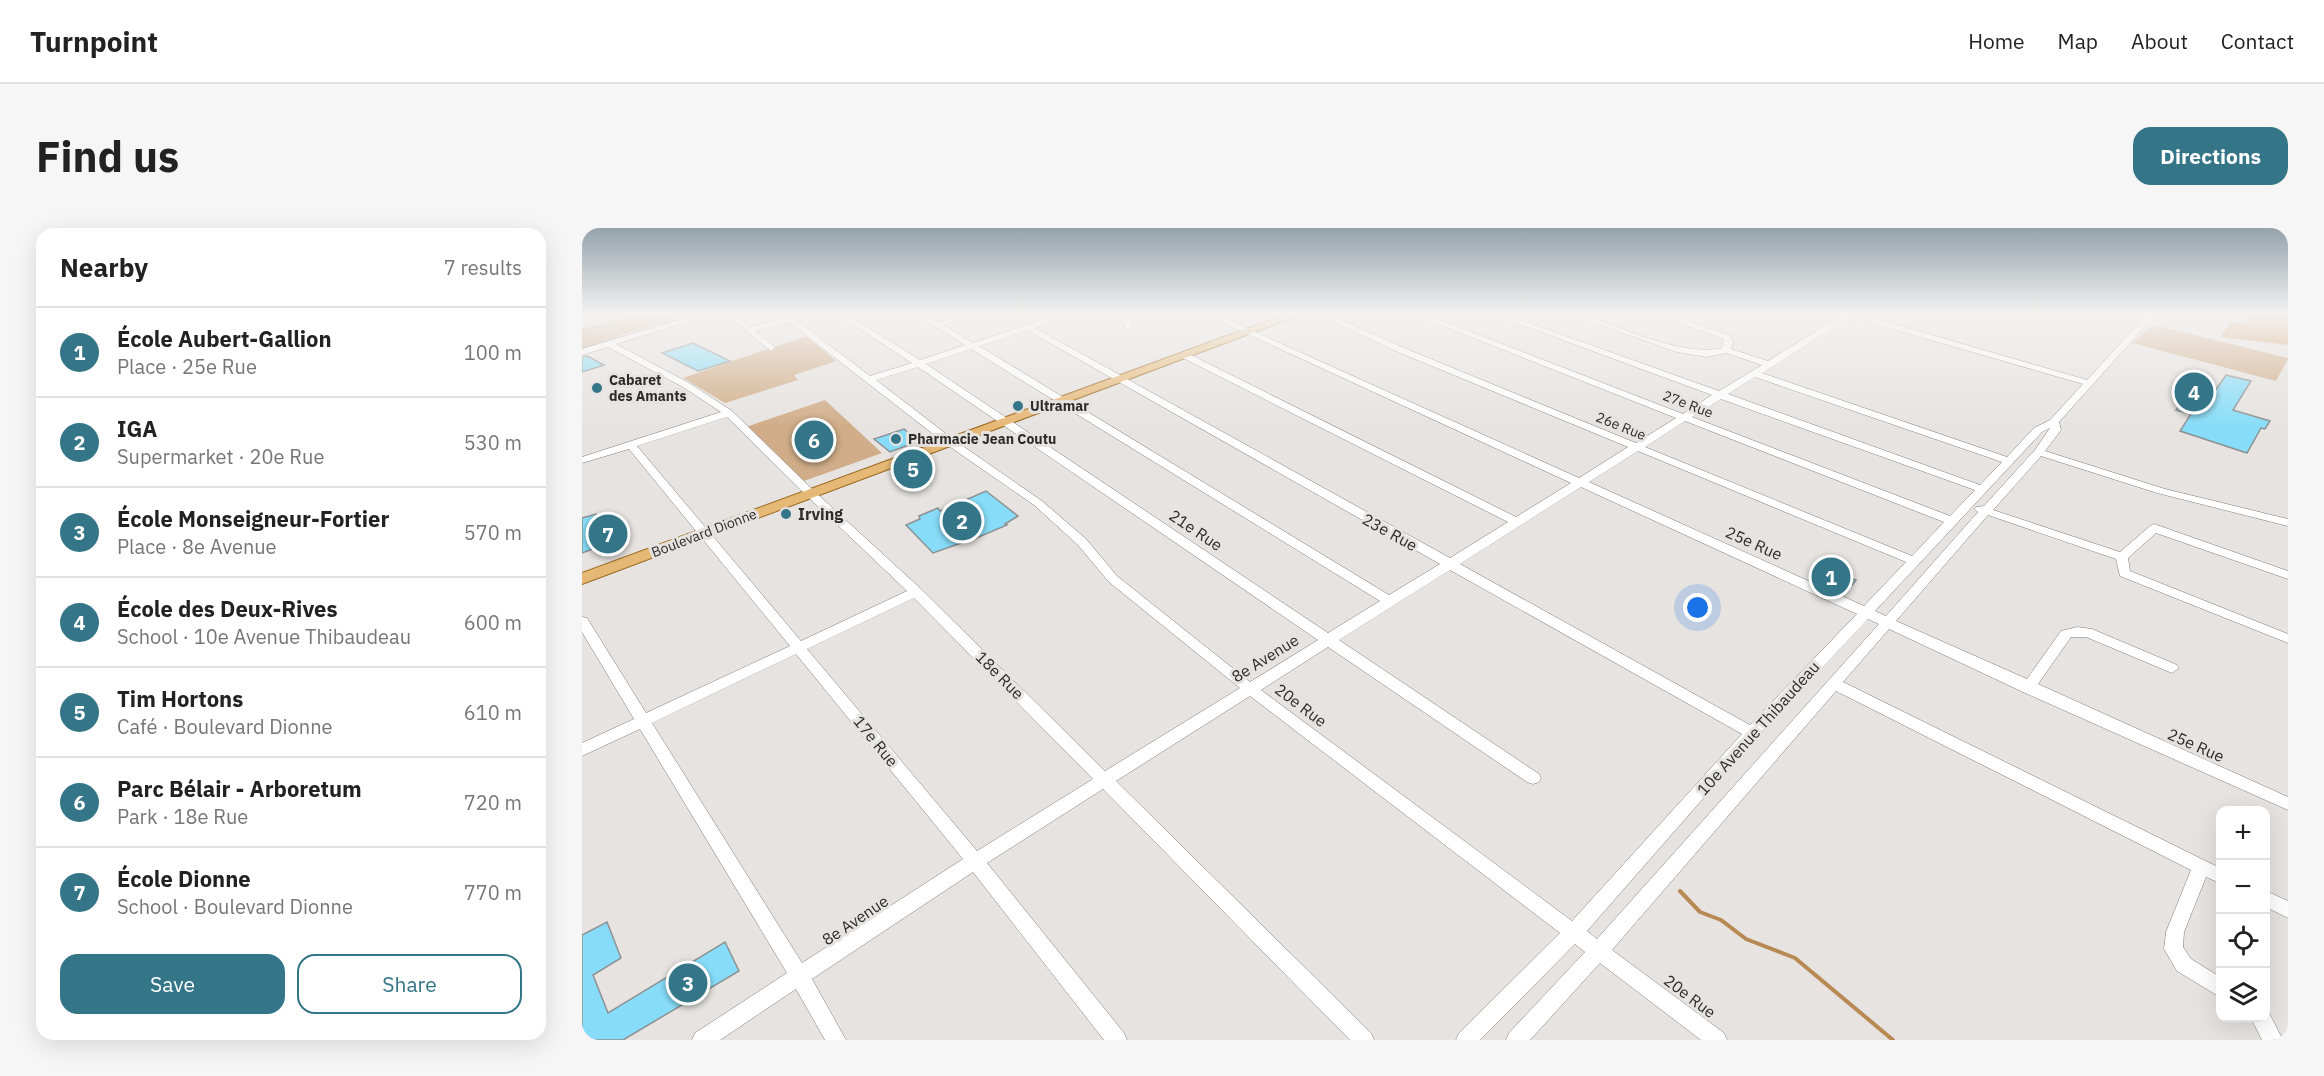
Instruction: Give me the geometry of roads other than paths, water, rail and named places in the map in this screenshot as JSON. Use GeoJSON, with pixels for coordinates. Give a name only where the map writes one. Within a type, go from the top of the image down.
{"type":"FeatureCollection","features":[{"type":"Feature","properties":{"kind":"main road","name":"Boulevard Dionne"},"geometry":{"type":"LineString","coordinates":[[582,579],[1005,421],[1200,351]]}},
{"type":"Feature","properties":{"kind":"street","name":"18e Rue"},"geometry":{"type":"LineString","coordinates":[[622,351],[686,385],[729,413],[916,592],[1106,779],[1364,1040]]}},
{"type":"Feature","properties":{"kind":"street","name":"20e Rue"},"geometry":{"type":"LineString","coordinates":[[830,351],[950,442],[1038,503],[1082,542],[1113,579],[1250,689],[1717,1040]]}},
{"type":"Feature","properties":{"kind":"street","name":"21e Rue"},"geometry":{"type":"LineString","coordinates":[[899,351],[1533,778]]}},
{"type":"Feature","properties":{"kind":"street"},"geometry":{"type":"LineString","coordinates":[[868,380],[962,351]]}},
{"type":"Feature","properties":{"kind":"street"},"geometry":{"type":"LineString","coordinates":[[981,351],[1389,601]]}},
{"type":"Feature","properties":{"kind":"street","name":"23e Rue"},"geometry":{"type":"LineString","coordinates":[[1070,351],[1752,733]]}},
{"type":"Feature","properties":{"kind":"street","name":"25e Rue"},"geometry":{"type":"LineString","coordinates":[[1290,351],[1887,621],[2028,688],[2288,804]]}},
{"type":"Feature","properties":{"kind":"street","name":"26e Rue"},"geometry":{"type":"LineString","coordinates":[[1403,351],[1913,561]]}},
{"type":"Feature","properties":{"kind":"street","name":"27e Rue"},"geometry":{"type":"LineString","coordinates":[[1511,351],[1952,521]]}},
{"type":"Feature","properties":{"kind":"street"},"geometry":{"type":"LineString","coordinates":[[1597,351],[1981,489]]}},
{"type":"Feature","properties":{"kind":"street"},"geometry":{"type":"LineString","coordinates":[[1686,351],[1707,354],[1722,351]]}},
{"type":"Feature","properties":{"kind":"street"},"geometry":{"type":"LineString","coordinates":[[1729,351],[1768,364]]}},
{"type":"Feature","properties":{"kind":"street","name":"8e Avenue"},"geometry":{"type":"LineString","coordinates":[[702,1040],[975,861],[1789,351]]}},
{"type":"Feature","properties":{"kind":"street"},"geometry":{"type":"LineString","coordinates":[[1978,351],[2089,383]]}},
{"type":"Feature","properties":{"kind":"street","name":"10e Avenue Thibaudeau"},"geometry":{"type":"LineString","coordinates":[[1466,1040],[1573,933],[1865,611],[2038,430],[2054,422],[2119,351]]}},
{"type":"Feature","properties":{"kind":"street"},"geometry":{"type":"LineString","coordinates":[[1186,356],[1516,522]]}},
{"type":"Feature","properties":{"kind":"street"},"geometry":{"type":"LineString","coordinates":[[1753,374],[2009,461]]}},
{"type":"Feature","properties":{"kind":"street"},"geometry":{"type":"LineString","coordinates":[[584,460],[729,413]]}},
{"type":"Feature","properties":{"kind":"street","name":"10e Avenue Thibaudeau"},"geometry":{"type":"LineString","coordinates":[[1516,1040],[1601,951],[1887,621],[2039,452],[2056,430],[2054,422]]}},
{"type":"Feature","properties":{"kind":"street","name":"17e Rue"},"geometry":{"type":"LineString","coordinates":[[631,445],[975,861],[1117,1040]]}},
{"type":"Feature","properties":{"kind":"street"},"geometry":{"type":"LineString","coordinates":[[2039,452],[2161,491],[2288,523]]}},
{"type":"Feature","properties":{"kind":"street"},"geometry":{"type":"LineString","coordinates":[[1967,504],[2122,557]]}},
{"type":"Feature","properties":{"kind":"street"},"geometry":{"type":"LineString","coordinates":[[2122,557],[2154,528],[2288,575]]}},
{"type":"Feature","properties":{"kind":"street"},"geometry":{"type":"LineString","coordinates":[[2122,557],[2124,573],[2288,639]]}},
{"type":"Feature","properties":{"kind":"street"},"geometry":{"type":"LineString","coordinates":[[582,750],[916,592]]}},
{"type":"Feature","properties":{"kind":"street"},"geometry":{"type":"LineString","coordinates":[[582,621],[800,977],[836,1040]]}},
{"type":"Feature","properties":{"kind":"street"},"geometry":{"type":"LineString","coordinates":[[2028,688],[2066,634],[2072,632],[2082,631],[2094,635],[2172,668]]}},
{"type":"Feature","properties":{"kind":"street"},"geometry":{"type":"LineString","coordinates":[[1833,683],[2216,874]]}},
{"type":"Feature","properties":{"kind":"street"},"geometry":{"type":"LineString","coordinates":[[2201,867],[2175,932],[2173,949],[2184,965],[2216,985]]}},
{"type":"Feature","properties":{"kind":"street"},"geometry":{"type":"LineString","coordinates":[[2270,901],[2288,910]]}},
{"type":"Feature","properties":{"kind":"street"},"geometry":{"type":"LineString","coordinates":[[2263,1022],[2272,1040]]}},
{"type":"Feature","properties":{"kind":"waterway"},"geometry":{"type":"LineString","coordinates":[[1680,891],[1700,912],[1721,920],[1746,939],[1795,958],[1893,1040]]}},
{"type":"Feature","properties":{"kind":"place","name":"Cabaret des Amants"},"geometry":{"type":"Point","coordinates":[597,388]}},
{"type":"Feature","properties":{"kind":"place","name":"École des Deux-Rives"},"geometry":{"type":"Point","coordinates":[2194,392]}},
{"type":"Feature","properties":{"kind":"place","name":"Ultramar"},"geometry":{"type":"Point","coordinates":[1018,406]}},
{"type":"Feature","properties":{"kind":"place","name":"Pharmacie Jean Coutu"},"geometry":{"type":"Point","coordinates":[896,439]}},
{"type":"Feature","properties":{"kind":"place","name":"Parc Bélair - Arboretum"},"geometry":{"type":"Point","coordinates":[814,440]}},
{"type":"Feature","properties":{"kind":"place","name":"Tim Hortons"},"geometry":{"type":"Point","coordinates":[913,469]}},
{"type":"Feature","properties":{"kind":"place","name":"Irving"},"geometry":{"type":"Point","coordinates":[786,514]}},
{"type":"Feature","properties":{"kind":"place","name":"IGA"},"geometry":{"type":"Point","coordinates":[962,521]}},
{"type":"Feature","properties":{"kind":"place","name":"École Dionne"},"geometry":{"type":"Point","coordinates":[608,534]}},
{"type":"Feature","properties":{"kind":"place","name":"École Aubert-Gallion"},"geometry":{"type":"Point","coordinates":[1831,577]}},
{"type":"Feature","properties":{"kind":"place","name":"École Monseigneur-Fortier"},"geometry":{"type":"Point","coordinates":[688,983]}}]}
